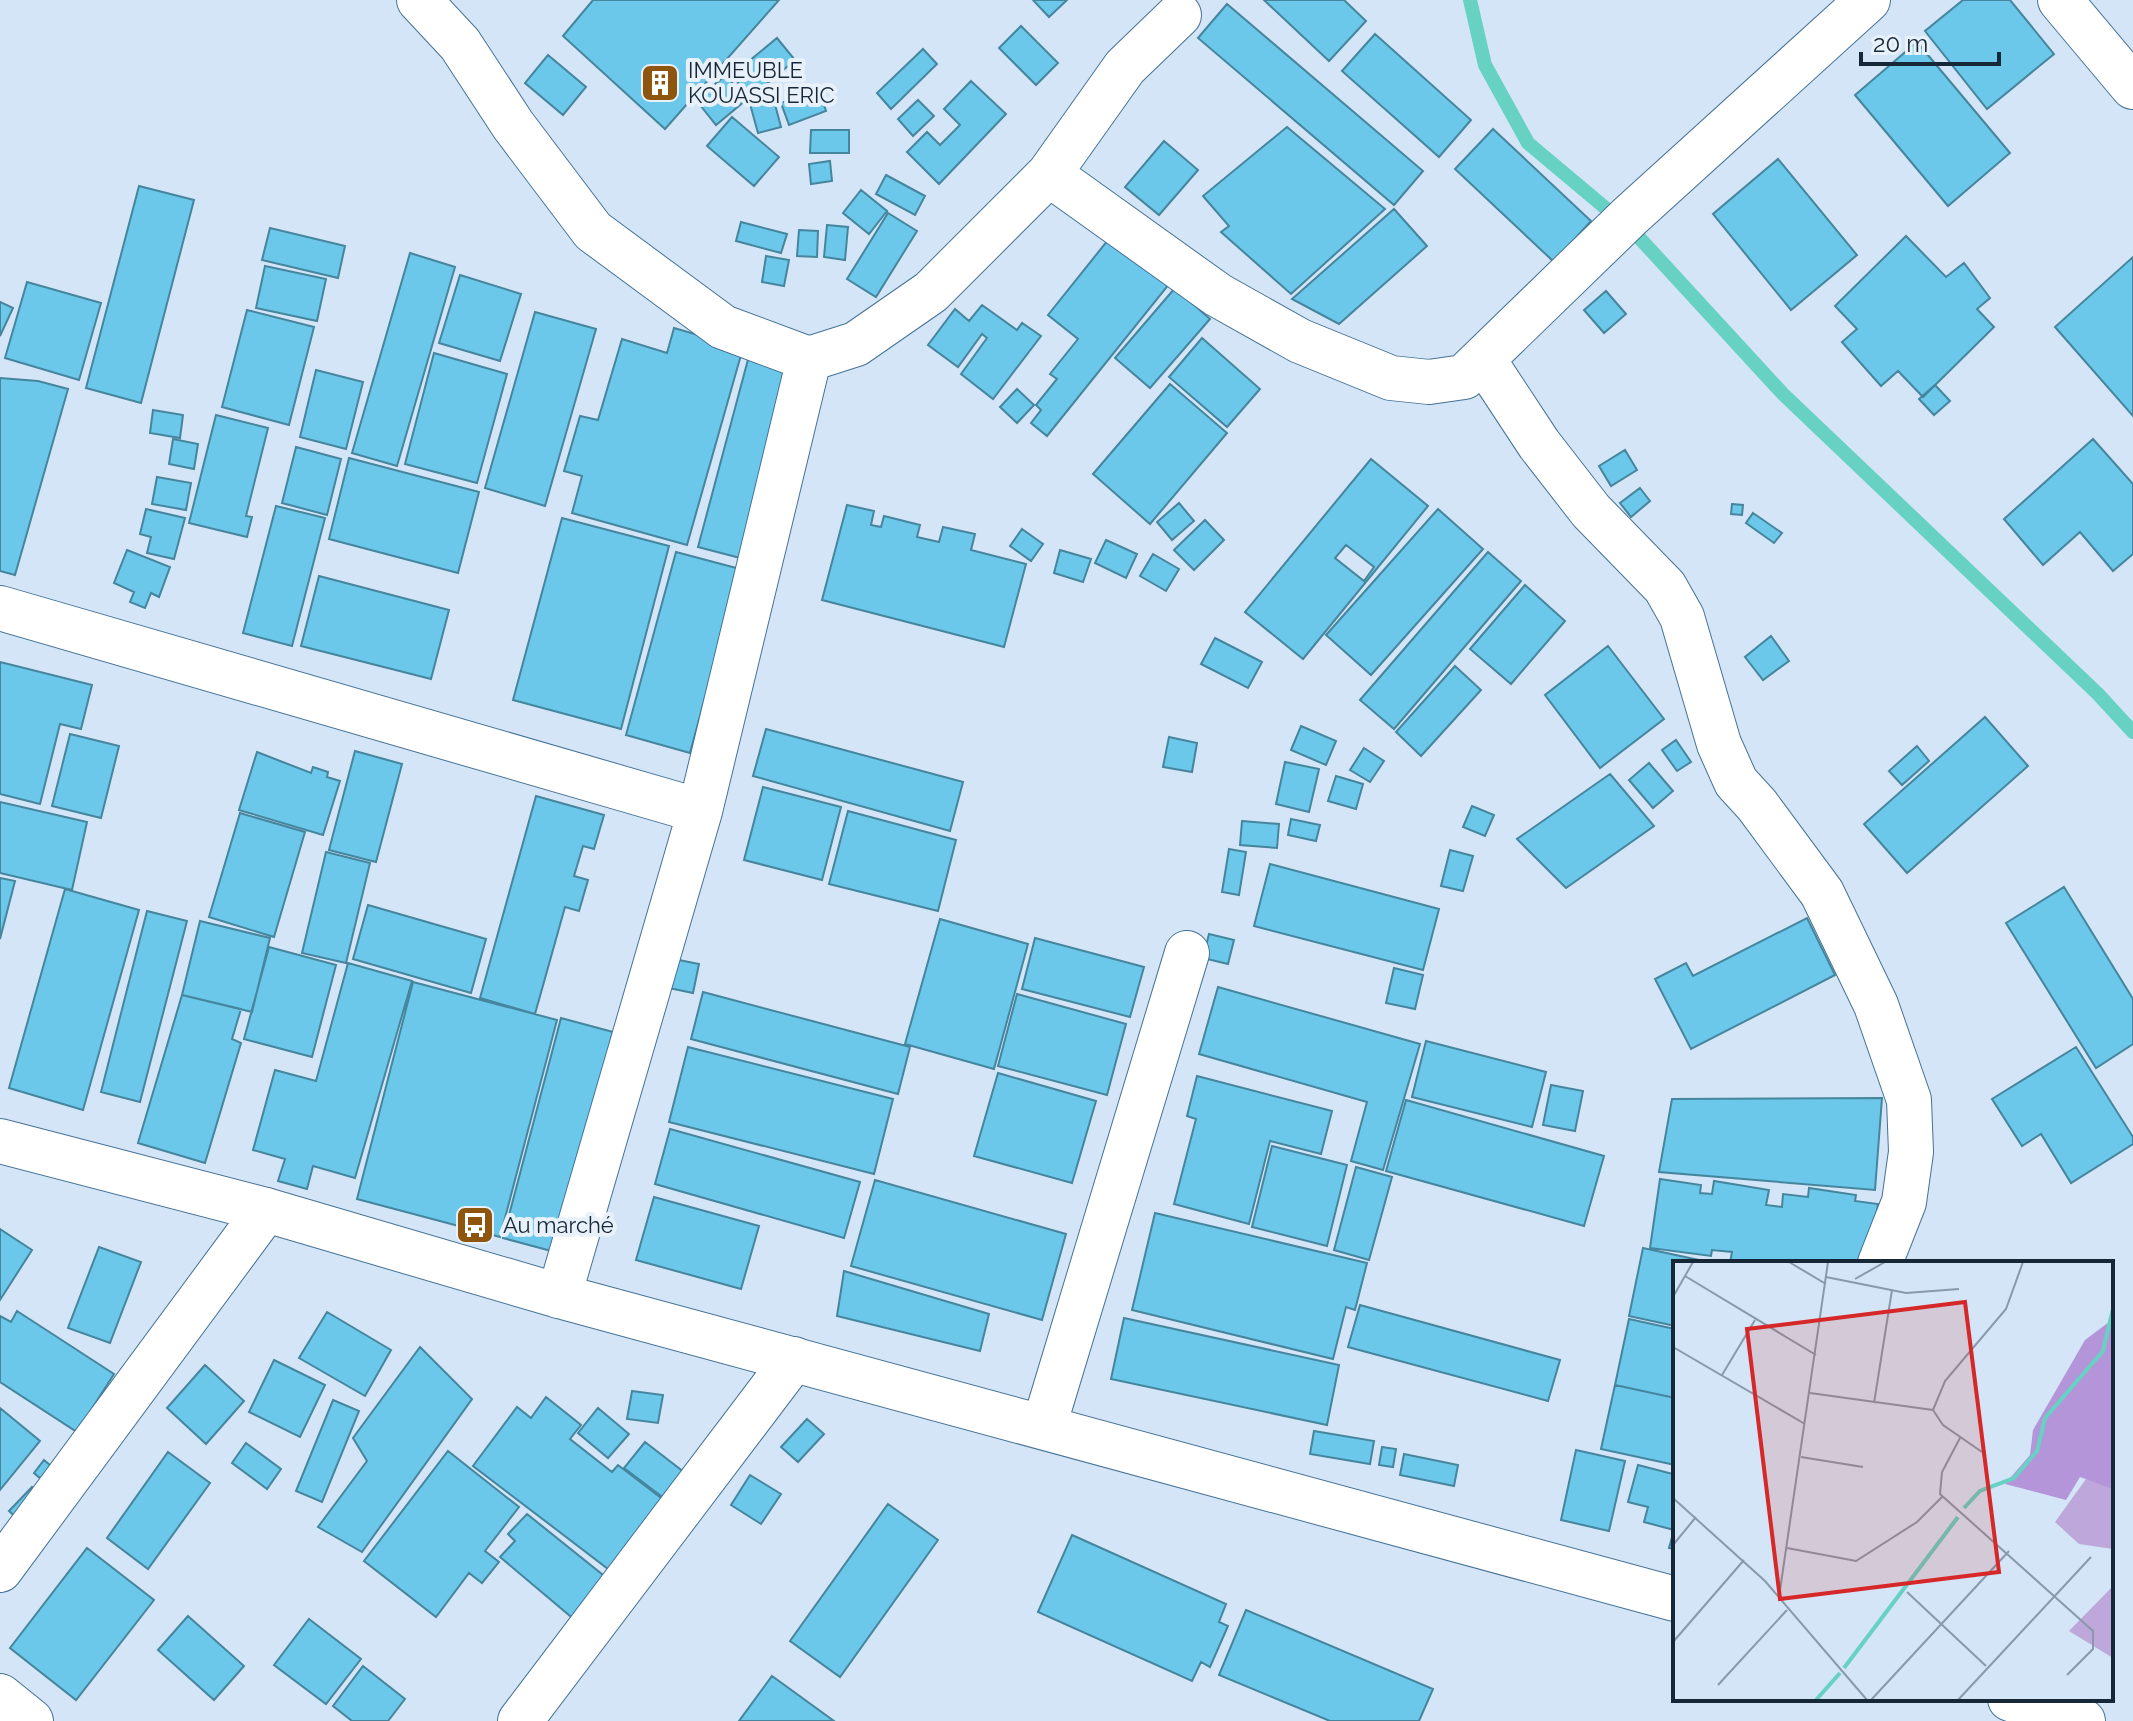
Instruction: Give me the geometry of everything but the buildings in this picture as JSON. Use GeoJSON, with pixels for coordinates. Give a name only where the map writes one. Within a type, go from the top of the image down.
{"type":"FeatureCollection","features":[{"type":"Feature","properties":{"kind":"street"},"geometry":{"type":"LineString","coordinates":[[419,0],[460,44],[513,125],[593,231],[723,327],[809,359],[856,344],[931,292],[1049,174],[1125,67],[1179,15]]}},
{"type":"Feature","properties":{"kind":"street"},"geometry":{"type":"LineString","coordinates":[[1049,174],[1218,295],[1300,341],[1391,378],[1429,382],[1464,377],[1617,227],[1868,0]]}},
{"type":"Feature","properties":{"kind":"street"},"geometry":{"type":"LineString","coordinates":[[2060,0],[2133,87]]}},
{"type":"Feature","properties":{"kind":"street"},"geometry":{"type":"LineString","coordinates":[[559,1296],[700,811],[809,359]]}},
{"type":"Feature","properties":{"kind":"street"},"geometry":{"type":"LineString","coordinates":[[1483,359],[1539,444],[1591,511],[1665,587],[1682,617],[1719,744],[1736,782],[1822,893],[1876,1005],[1909,1100],[1911,1152],[1904,1202],[1881,1261]]}},
{"type":"Feature","properties":{"kind":"street"},"geometry":{"type":"LineString","coordinates":[[0,608],[700,811]]}},
{"type":"Feature","properties":{"kind":"street"},"geometry":{"type":"LineString","coordinates":[[1044,1426],[1187,953]]}},
{"type":"Feature","properties":{"kind":"street"},"geometry":{"type":"LineString","coordinates":[[0,1141],[266,1210],[559,1296],[1673,1598]]}},
{"type":"Feature","properties":{"kind":"street"},"geometry":{"type":"LineString","coordinates":[[0,1570],[266,1210]]}},
{"type":"Feature","properties":{"kind":"street"},"geometry":{"type":"LineString","coordinates":[[520,1721],[794,1359]]}},
{"type":"Feature","properties":{"kind":"street"},"geometry":{"type":"LineString","coordinates":[[0,1696],[31,1721]]}},
{"type":"Feature","properties":{"kind":"street"},"geometry":{"type":"LineString","coordinates":[[2017,1701],[2083,1721]]}},
{"type":"Feature","properties":{"kind":"waterway"},"geometry":{"type":"LineString","coordinates":[[1470,0],[1485,65],[1528,143],[1634,232],[1783,394],[2098,694],[2133,732]]}},
{"type":"Feature","properties":{"kind":"place","name":"IMMEUBLE KOUASSI ERIC"},"geometry":{"type":"Point","coordinates":[660,83]}},
{"type":"Feature","properties":{"kind":"place","name":"Au marché"},"geometry":{"type":"Point","coordinates":[475,1225]}}]}
